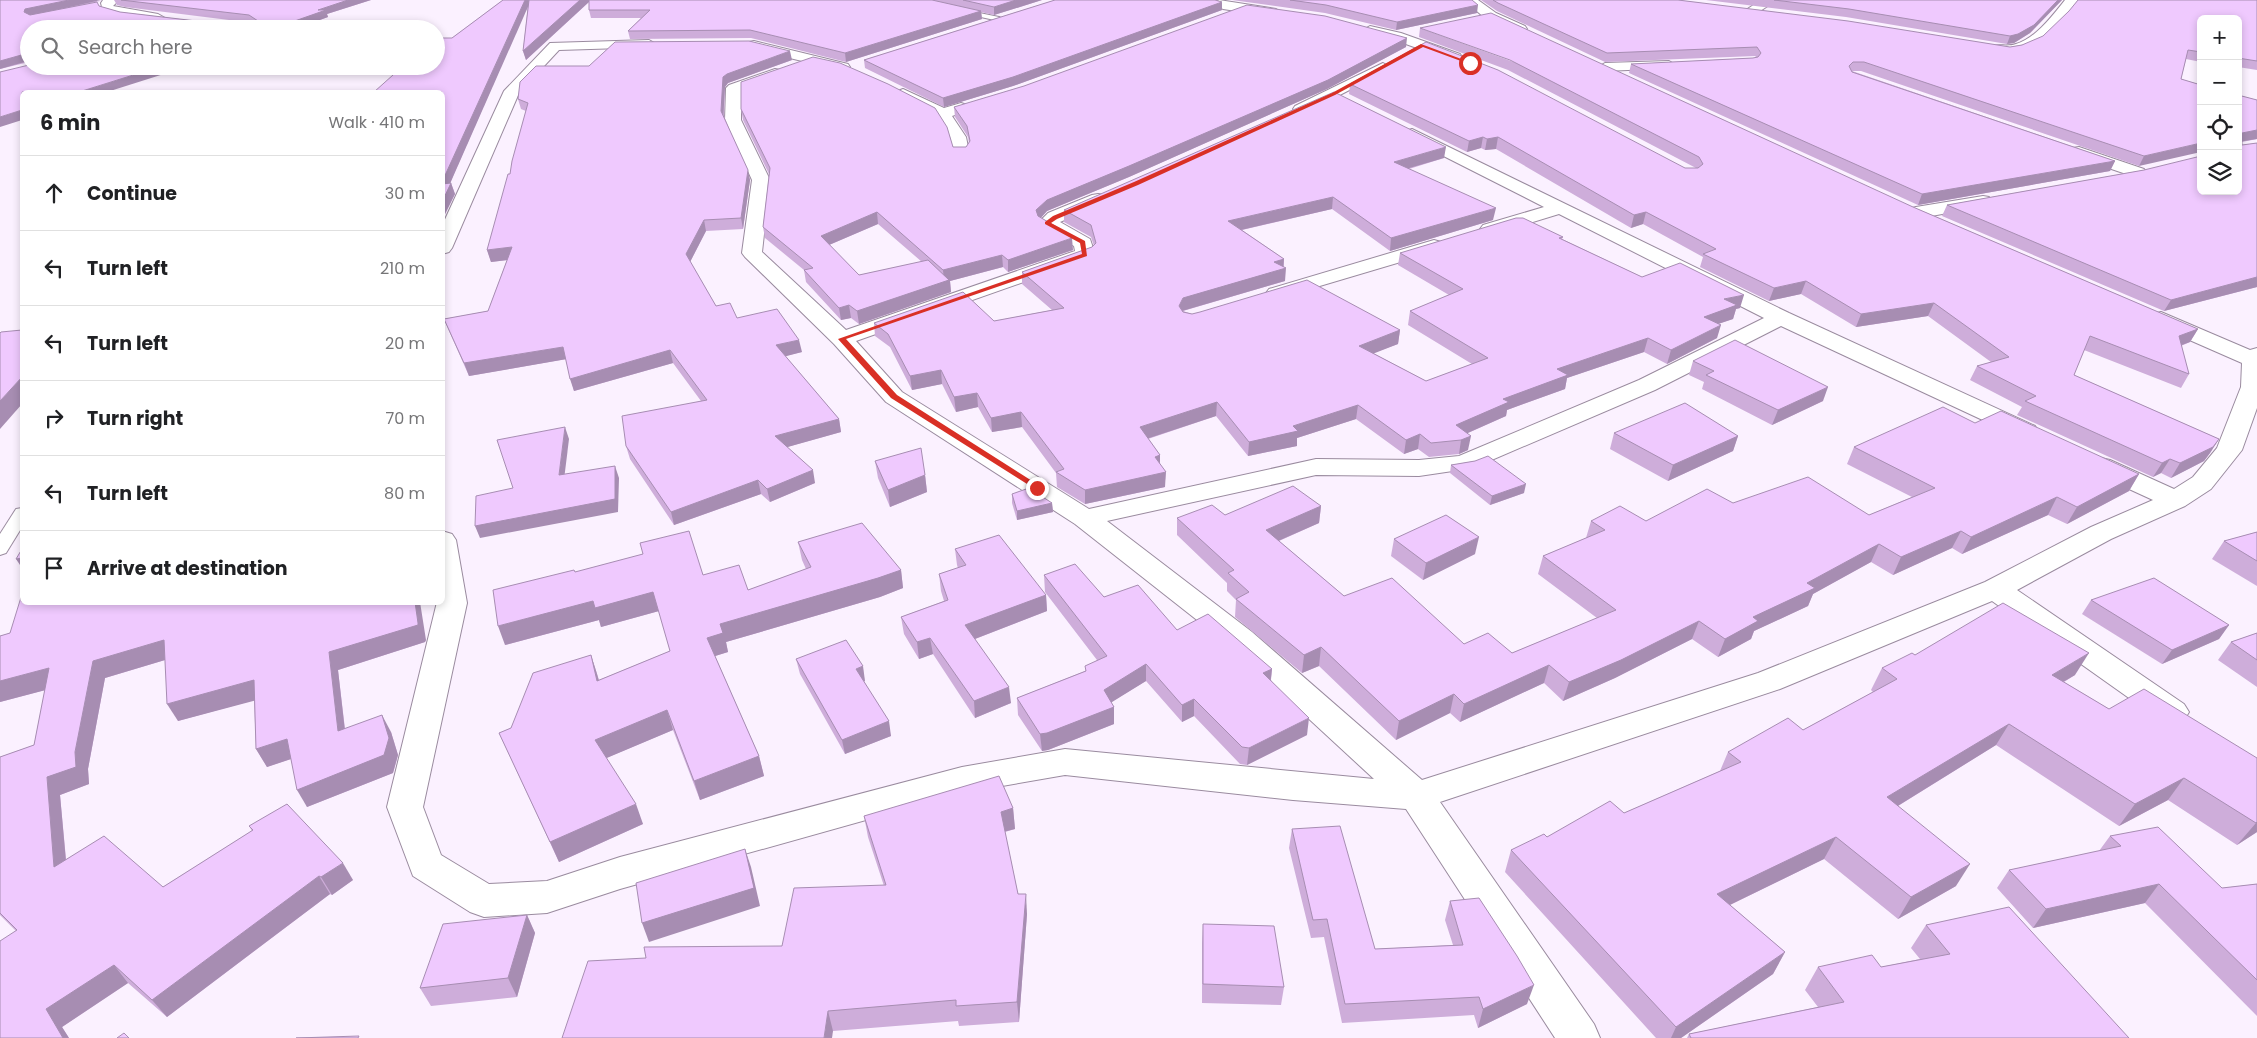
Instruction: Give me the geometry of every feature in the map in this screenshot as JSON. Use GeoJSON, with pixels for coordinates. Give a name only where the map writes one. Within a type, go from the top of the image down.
{"type":"FeatureCollection","features":[{"type":"Feature","properties":{"kind":"street"},"geometry":{"type":"LineString","coordinates":[[1470,0],[1491,16],[1534,36]]}},
{"type":"Feature","properties":{"kind":"street"},"geometry":{"type":"LineString","coordinates":[[1982,47],[2011,50],[2026,46],[2061,14],[2072,0]]}},
{"type":"Feature","properties":{"kind":"street"},"geometry":{"type":"LineString","coordinates":[[106,2],[107,8],[124,13],[173,20]]}},
{"type":"Feature","properties":{"kind":"street"},"geometry":{"type":"LineString","coordinates":[[1216,18],[1239,4],[1289,14]]}},
{"type":"Feature","properties":{"kind":"street"},"geometry":{"type":"LineString","coordinates":[[1748,10],[1771,6]]}},
{"type":"Feature","properties":{"kind":"street"},"geometry":{"type":"LineString","coordinates":[[1471,20],[1491,16]]}},
{"type":"Feature","properties":{"kind":"street"},"geometry":{"type":"LineString","coordinates":[[972,28],[1004,17]]}},
{"type":"Feature","properties":{"kind":"street"},"geometry":{"type":"LineString","coordinates":[[1359,28],[1396,36],[1423,38],[1467,62]]}},
{"type":"Feature","properties":{"kind":"street"},"geometry":{"type":"LineString","coordinates":[[1283,117],[1342,98],[1402,56],[1423,38]]}},
{"type":"Feature","properties":{"kind":"street"},"geometry":{"type":"LineString","coordinates":[[445,241],[512,90],[555,46],[664,44]]}},
{"type":"Feature","properties":{"kind":"street"},"geometry":{"type":"LineString","coordinates":[[742,44],[751,44],[852,69]]}},
{"type":"Feature","properties":{"kind":"street"},"geometry":{"type":"LineString","coordinates":[[814,59],[734,88],[733,120],[761,180],[752,253],[842,339],[894,397],[1085,518],[1240,639],[1416,796],[1579,1038]]}},
{"type":"Feature","properties":{"kind":"street"},"geometry":{"type":"LineString","coordinates":[[1588,60],[1641,84]]}},
{"type":"Feature","properties":{"kind":"street"},"geometry":{"type":"LineString","coordinates":[[1605,67],[1683,64]]}},
{"type":"Feature","properties":{"kind":"street"},"geometry":{"type":"LineString","coordinates":[[887,86],[944,114],[958,137],[960,152]]}},
{"type":"Feature","properties":{"kind":"street"},"geometry":{"type":"LineString","coordinates":[[944,114],[972,105]]}},
{"type":"Feature","properties":{"kind":"street"},"geometry":{"type":"LineString","coordinates":[[1393,124],[1781,318],[2040,438]]}},
{"type":"Feature","properties":{"kind":"street"},"geometry":{"type":"LineString","coordinates":[[2062,147],[2138,173]]}},
{"type":"Feature","properties":{"kind":"street"},"geometry":{"type":"LineString","coordinates":[[2099,180],[2156,168]]}},
{"type":"Feature","properties":{"kind":"street"},"geometry":{"type":"LineString","coordinates":[[842,339],[1085,254],[1083,243],[1047,223],[1055,217],[1109,195]]}},
{"type":"Feature","properties":{"kind":"street"},"geometry":{"type":"LineString","coordinates":[[1916,213],[2002,197]]}},
{"type":"Feature","properties":{"kind":"street"},"geometry":{"type":"LineString","coordinates":[[1898,205],[1943,225]]}},
{"type":"Feature","properties":{"kind":"street"},"geometry":{"type":"LineString","coordinates":[[1258,298],[1561,208]]}},
{"type":"Feature","properties":{"kind":"street"},"geometry":{"type":"LineString","coordinates":[[445,559],[452,603],[405,807],[426,865],[484,901],[547,897],[620,873],[962,780],[1064,762],[1293,786],[1416,796],[1769,681],[1995,589],[2101,533],[2174,500],[2202,483],[2228,450],[2253,387],[2255,358],[2141,311]]}},
{"type":"Feature","properties":{"kind":"street"},"geometry":{"type":"LineString","coordinates":[[1085,518],[1316,467],[1419,468],[1464,463],[1646,385],[1781,318]]}},
{"type":"Feature","properties":{"kind":"street"},"geometry":{"type":"LineString","coordinates":[[2085,459],[2174,500]]}},
{"type":"Feature","properties":{"kind":"street"},"geometry":{"type":"LineString","coordinates":[[1995,589],[2192,726]]}},
{"type":"Feature","properties":{"kind":"lane"},"geometry":{"type":"LineString","coordinates":[[952,9],[1004,17]]}},
{"type":"Feature","properties":{"kind":"lane"},"geometry":{"type":"LineString","coordinates":[[0,549],[20,516]]}},
{"type":"Feature","properties":{"kind":"building"},"geometry":{"type":"Polygon","coordinates":[[[0,0],[69,0],[25,9],[24,12],[30,15],[97,2],[99,6],[120,12],[188,20],[20,20],[20,55],[0,61],[0,0]]]}},
{"type":"Feature","properties":{"kind":"building"},"geometry":{"type":"Polygon","coordinates":[[[121,0],[348,0],[318,10],[326,10],[298,20],[256,20],[249,15],[121,0]]]}},
{"type":"Feature","properties":{"kind":"building"},"geometry":{"type":"Polygon","coordinates":[[[503,0],[525,0],[445,175],[445,90],[376,90],[393,75],[445,75],[445,38],[452,38],[503,0]]]}},
{"type":"Feature","properties":{"kind":"building"},"geometry":{"type":"Polygon","coordinates":[[[529,0],[580,0],[523,51],[529,0]]]}},
{"type":"Feature","properties":{"kind":"building"},"geometry":{"type":"Polygon","coordinates":[[[589,0],[932,0],[981,11],[845,53],[750,30],[628,31],[650,10],[589,10],[589,0]]]}},
{"type":"Feature","properties":{"kind":"building"},"geometry":{"type":"Polygon","coordinates":[[[963,0],[1016,0],[994,7],[963,0]]]}},
{"type":"Feature","properties":{"kind":"building"},"geometry":{"type":"Polygon","coordinates":[[[1055,0],[1215,0],[1222,2],[1013,77],[943,98],[864,60],[1055,0]]]}},
{"type":"Feature","properties":{"kind":"building"},"geometry":{"type":"Polygon","coordinates":[[[1290,0],[1472,0],[1478,5],[1397,22],[1326,5],[1290,0]]]}},
{"type":"Feature","properties":{"kind":"building"},"geometry":{"type":"Polygon","coordinates":[[[1493,0],[1678,0],[1848,21],[2010,47],[2022,45],[2043,36],[2078,0],[2257,0],[2257,61],[2242,59],[2242,15],[2197,15],[2197,51],[2188,50],[2181,79],[2197,84],[2197,144],[2144,156],[1864,62],[1853,62],[1849,66],[1852,72],[2115,161],[1922,194],[1631,64],[1753,58],[1758,57],[1761,53],[1757,47],[1607,53],[1493,0]]]}},
{"type":"Feature","properties":{"kind":"building"},"geometry":{"type":"Polygon","coordinates":[[[1774,0],[2058,0],[2034,25],[2018,34],[2010,36],[1849,9],[1774,0]]]}},
{"type":"Feature","properties":{"kind":"building"},"geometry":{"type":"Polygon","coordinates":[[[1247,5],[1325,16],[1407,38],[1328,80],[1047,200],[1036,210],[1038,216],[1072,236],[1072,238],[1008,260],[1002,255],[943,270],[877,212],[821,236],[859,275],[928,260],[949,280],[857,311],[849,305],[839,308],[804,270],[813,268],[763,227],[770,168],[741,109],[741,82],[813,57],[840,63],[888,84],[935,108],[947,127],[953,147],[966,147],[970,141],[967,126],[954,107],[1024,86],[1247,5]]]}},
{"type":"Feature","properties":{"kind":"building"},"geometry":{"type":"Polygon","coordinates":[[[1491,13],[1913,207],[2198,329],[2179,336],[2189,374],[2090,336],[2074,375],[2219,439],[2213,447],[2180,463],[2170,459],[2162,463],[2025,401],[2036,396],[1977,366],[2009,357],[1934,303],[1861,314],[1806,281],[1774,288],[1703,254],[1716,249],[1646,212],[1634,215],[1498,137],[1487,139],[1483,137],[1469,141],[1350,84],[1426,42],[1498,70],[1685,168],[1698,168],[1703,164],[1699,157],[1510,60],[1420,28],[1491,13]]]}},
{"type":"Feature","properties":{"kind":"building"},"geometry":{"type":"Polygon","coordinates":[[[749,41],[790,51],[723,77],[721,111],[748,170],[741,218],[704,220],[686,254],[716,306],[730,303],[737,318],[777,309],[799,340],[776,345],[839,419],[775,436],[813,470],[767,489],[758,480],[671,512],[626,446],[622,416],[707,400],[670,350],[570,379],[563,347],[464,363],[445,321],[445,319],[488,311],[512,247],[487,250],[508,174],[510,174],[528,103],[518,99],[520,82],[536,66],[589,66],[615,42],[749,41]]]}},
{"type":"Feature","properties":{"kind":"building"},"geometry":{"type":"Polygon","coordinates":[[[20,67],[20,75],[133,75],[85,90],[20,90],[20,111],[0,117],[0,72],[20,67]]]}},
{"type":"Feature","properties":{"kind":"building"},"geometry":{"type":"Polygon","coordinates":[[[1334,92],[1446,147],[1394,162],[1496,208],[1391,238],[1333,197],[1228,221],[1284,259],[1274,262],[1286,268],[1183,298],[1179,306],[1183,312],[1192,314],[1200,312],[1307,280],[1400,330],[1359,346],[1426,381],[1488,358],[1410,311],[1463,289],[1400,253],[1516,218],[1523,218],[1563,237],[1559,238],[1642,277],[1680,263],[1744,295],[1724,299],[1737,305],[1704,317],[1721,325],[1671,350],[1648,338],[1557,369],[1568,375],[1503,399],[1509,402],[1456,425],[1471,436],[1461,440],[1431,443],[1420,434],[1406,440],[1358,405],[1293,426],[1298,431],[1249,442],[1217,402],[1140,427],[1160,455],[1155,457],[1166,472],[1085,490],[1056,472],[1064,469],[1021,412],[991,418],[977,393],[954,397],[941,370],[910,376],[888,334],[874,323],[963,292],[994,321],[1064,308],[1022,272],[1092,247],[1096,243],[1091,225],[1064,210],[1334,92]]]}},
{"type":"Feature","properties":{"kind":"building"},"geometry":{"type":"Polygon","coordinates":[[[2242,96],[2257,100],[2257,130],[2242,133],[2242,96]]]}},
{"type":"Feature","properties":{"kind":"building"},"geometry":{"type":"Polygon","coordinates":[[[2257,143],[2257,277],[2171,300],[1947,205],[2144,170],[2197,157],[2197,195],[2242,195],[2242,145],[2257,143]]]}},
{"type":"Feature","properties":{"kind":"building"},"geometry":{"type":"Polygon","coordinates":[[[451,183],[445,196],[445,184],[451,183]]]}},
{"type":"Feature","properties":{"kind":"building"},"geometry":{"type":"Polygon","coordinates":[[[20,330],[20,379],[0,401],[0,333],[20,330]]]}},
{"type":"Feature","properties":{"kind":"building"},"geometry":{"type":"Polygon","coordinates":[[[1735,340],[1828,387],[1778,410],[1706,375],[1714,371],[1693,361],[1735,340]]]}},
{"type":"Feature","properties":{"kind":"building"},"geometry":{"type":"Polygon","coordinates":[[[1685,403],[1738,436],[1673,465],[1614,433],[1685,403]]]}},
{"type":"Feature","properties":{"kind":"building"},"geometry":{"type":"Polygon","coordinates":[[[1943,407],[1975,423],[2001,411],[2139,474],[2077,507],[2057,497],[1971,537],[1961,531],[1901,557],[1879,544],[1807,583],[1815,588],[1753,617],[1758,621],[1725,639],[1699,621],[1621,660],[1569,682],[1549,665],[1464,704],[1454,694],[1399,721],[1321,647],[1304,655],[1236,599],[1249,592],[1228,573],[1234,570],[1177,518],[1212,505],[1225,515],[1293,486],[1321,506],[1266,530],[1344,596],[1392,578],[1464,644],[1488,633],[1512,653],[1616,610],[1543,556],[1605,530],[1591,521],[1620,506],[1646,521],[1707,489],[1733,503],[1808,477],[1869,515],[1935,488],[1854,447],[1943,407]]]}},
{"type":"Feature","properties":{"kind":"building"},"geometry":{"type":"Polygon","coordinates":[[[565,427],[559,475],[615,466],[615,499],[475,526],[476,496],[513,488],[497,440],[565,427]]]}},
{"type":"Feature","properties":{"kind":"building"},"geometry":{"type":"Polygon","coordinates":[[[921,448],[925,475],[888,490],[875,461],[921,448]]]}},
{"type":"Feature","properties":{"kind":"building"},"geometry":{"type":"Polygon","coordinates":[[[1488,456],[1526,484],[1492,496],[1451,465],[1475,461],[1488,456]]]}},
{"type":"Feature","properties":{"kind":"building"},"geometry":{"type":"Polygon","coordinates":[[[1029,488],[1052,503],[1017,511],[1012,494],[1029,488]]]}},
{"type":"Feature","properties":{"kind":"building"},"geometry":{"type":"Polygon","coordinates":[[[1446,515],[1479,537],[1426,563],[1394,539],[1446,515]]]}},
{"type":"Feature","properties":{"kind":"building"},"geometry":{"type":"Polygon","coordinates":[[[862,523],[901,570],[720,624],[723,633],[707,638],[759,756],[694,781],[667,710],[595,740],[636,804],[550,842],[499,733],[511,728],[533,673],[591,655],[597,681],[670,651],[653,592],[595,608],[593,601],[498,626],[493,590],[574,570],[575,572],[643,554],[640,543],[689,531],[703,575],[739,565],[748,590],[811,567],[798,542],[862,523]]]}},
{"type":"Feature","properties":{"kind":"building"},"geometry":{"type":"Polygon","coordinates":[[[2257,532],[2257,561],[2224,541],[2257,532]]]}},
{"type":"Feature","properties":{"kind":"building"},"geometry":{"type":"Polygon","coordinates":[[[999,535],[1046,595],[965,625],[1009,687],[974,701],[930,638],[917,642],[901,617],[948,600],[939,574],[966,565],[955,549],[999,535]]]}},
{"type":"Feature","properties":{"kind":"building"},"geometry":{"type":"Polygon","coordinates":[[[1075,564],[1104,597],[1138,585],[1177,630],[1208,614],[1272,669],[1263,673],[1309,718],[1249,748],[1242,747],[1194,699],[1182,705],[1146,664],[1104,690],[1114,707],[1040,734],[1017,698],[1086,671],[1085,666],[1107,656],[1044,575],[1075,564]]]}},
{"type":"Feature","properties":{"kind":"building"},"geometry":{"type":"Polygon","coordinates":[[[2154,578],[2229,625],[2172,650],[2091,600],[2154,578]]]}},
{"type":"Feature","properties":{"kind":"building"},"geometry":{"type":"Polygon","coordinates":[[[20,600],[20,605],[415,605],[418,623],[418,625],[329,652],[338,731],[382,715],[389,738],[384,755],[297,790],[287,739],[256,749],[254,680],[167,704],[164,640],[93,661],[75,752],[76,767],[47,777],[54,867],[104,836],[163,887],[253,830],[249,826],[287,804],[343,863],[321,877],[319,876],[152,1000],[114,965],[46,1009],[63,1038],[0,1038],[0,941],[17,930],[0,913],[0,757],[34,745],[49,668],[0,681],[0,636],[10,633],[20,600]]]}},
{"type":"Feature","properties":{"kind":"building"},"geometry":{"type":"Polygon","coordinates":[[[2003,603],[2089,653],[2052,675],[2109,709],[2144,689],[2257,758],[2257,822],[2184,778],[2135,804],[2009,724],[1887,797],[1970,864],[1911,897],[1836,837],[1717,894],[1785,952],[1676,1027],[1511,850],[1544,834],[1547,837],[1610,801],[1624,813],[1741,762],[1728,752],[1788,718],[1803,730],[1897,679],[1882,668],[1912,653],[1915,655],[2003,603]]]}},
{"type":"Feature","properties":{"kind":"building"},"geometry":{"type":"Polygon","coordinates":[[[2257,633],[2257,660],[2231,642],[2257,633]]]}},
{"type":"Feature","properties":{"kind":"building"},"geometry":{"type":"Polygon","coordinates":[[[846,640],[863,666],[856,669],[889,721],[842,740],[796,659],[846,640]]]}},
{"type":"Feature","properties":{"kind":"building"},"geometry":{"type":"Polygon","coordinates":[[[999,776],[1013,808],[1001,812],[1018,894],[1026,894],[1017,1002],[956,1006],[956,1000],[828,1011],[824,1038],[562,1038],[588,961],[646,958],[644,947],[782,946],[794,888],[886,885],[864,816],[999,776]]]}},
{"type":"Feature","properties":{"kind":"building"},"geometry":{"type":"Polygon","coordinates":[[[1340,826],[1375,949],[1463,945],[1450,901],[1479,898],[1534,985],[1483,1009],[1479,997],[1345,1004],[1327,919],[1313,920],[1292,829],[1340,826]]]}},
{"type":"Feature","properties":{"kind":"building"},"geometry":{"type":"Polygon","coordinates":[[[2158,827],[2222,888],[2257,884],[2257,980],[2159,884],[2046,909],[2009,870],[2121,846],[2110,836],[2158,827]]]}},
{"type":"Feature","properties":{"kind":"building"},"geometry":{"type":"Polygon","coordinates":[[[745,849],[754,888],[642,923],[636,883],[745,849]]]}},
{"type":"Feature","properties":{"kind":"building"},"geometry":{"type":"Polygon","coordinates":[[[2009,907],[2129,1038],[1691,1038],[1689,1034],[1844,1002],[1818,967],[1872,955],[1881,967],[1950,954],[1926,925],[2009,907]]]}},
{"type":"Feature","properties":{"kind":"building"},"geometry":{"type":"Polygon","coordinates":[[[527,915],[508,978],[420,988],[443,924],[527,915]]]}},
{"type":"Feature","properties":{"kind":"building"},"geometry":{"type":"Polygon","coordinates":[[[1203,924],[1274,926],[1284,987],[1203,984],[1203,924]]]}},
{"type":"Feature","properties":{"kind":"building"},"geometry":{"type":"Polygon","coordinates":[[[124,1033],[129,1038],[117,1038],[124,1033]]]}},
{"type":"Feature","properties":{"kind":"building"},"geometry":{"type":"Polygon","coordinates":[[[359,1036],[358,1038],[296,1038],[359,1036]]]}},
{"type":"Feature","properties":{"kind":"route"},"geometry":{"type":"LineString","coordinates":[[1037,488],[894,397],[842,339],[1085,254],[1083,243],[1047,223],[1055,217],[1136,184],[1333,94],[1422,45],[1470,63]]}}]}
